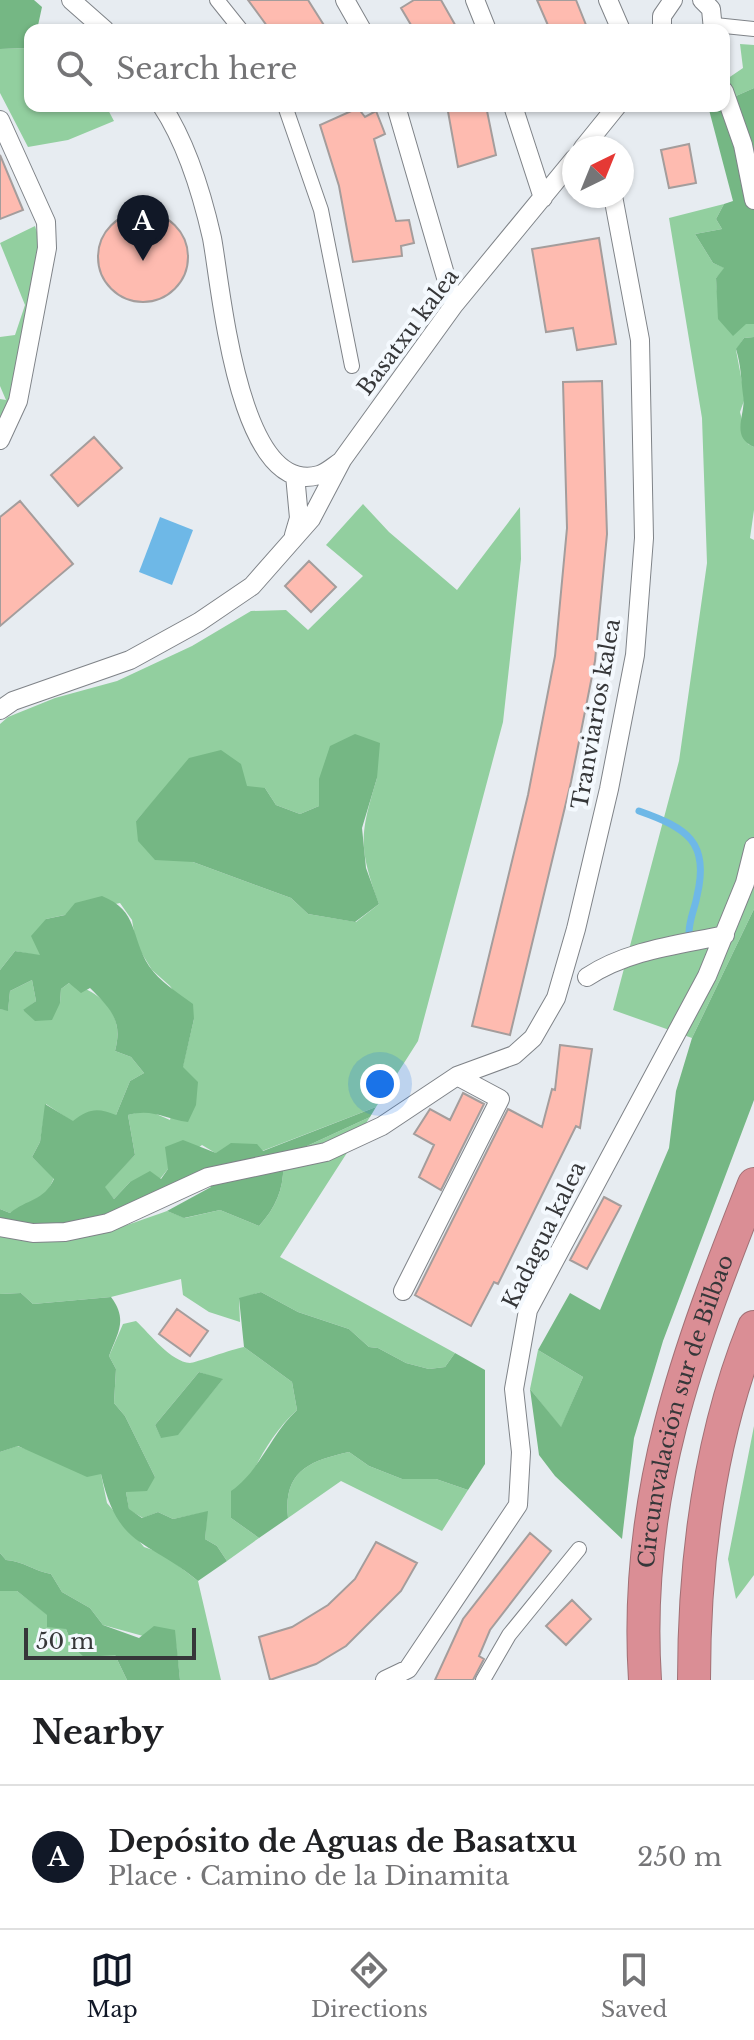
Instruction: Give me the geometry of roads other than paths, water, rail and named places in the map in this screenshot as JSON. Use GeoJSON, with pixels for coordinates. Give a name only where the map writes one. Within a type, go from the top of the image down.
{"type":"FeatureCollection","features":[{"type":"Feature","properties":{"kind":"highway","name":"Circunvalación sur de Bilbao"},"geometry":{"type":"LineString","coordinates":[[645,1680],[642,1644],[645,1568],[654,1494],[669,1421],[694,1338],[754,1184]]}},
{"type":"Feature","properties":{"kind":"highway","name":"Circunvalación sur de Bilbao"},"geometry":{"type":"LineString","coordinates":[[694,1680],[694,1622],[703,1517],[719,1436],[754,1327]]}},
{"type":"Feature","properties":{"kind":"street"},"geometry":{"type":"LineString","coordinates":[[71,0],[98,24]]}},
{"type":"Feature","properties":{"kind":"street"},"geometry":{"type":"LineString","coordinates":[[217,0],[236,24]]}},
{"type":"Feature","properties":{"kind":"street"},"geometry":{"type":"LineString","coordinates":[[345,0],[359,24]]}},
{"type":"Feature","properties":{"kind":"street"},"geometry":{"type":"LineString","coordinates":[[475,0],[485,24]]}},
{"type":"Feature","properties":{"kind":"street"},"geometry":{"type":"LineString","coordinates":[[608,0],[618,24]]}},
{"type":"Feature","properties":{"kind":"street"},"geometry":{"type":"LineString","coordinates":[[702,0],[711,9],[714,24]]}},
{"type":"Feature","properties":{"kind":"street"},"geometry":{"type":"LineString","coordinates":[[662,24],[662,16],[670,1]]}},
{"type":"Feature","properties":{"kind":"street"},"geometry":{"type":"LineString","coordinates":[[730,29],[754,29]]}},
{"type":"Feature","properties":{"kind":"street"},"geometry":{"type":"LineString","coordinates":[[730,108],[743,145],[754,200]]}},
{"type":"Feature","properties":{"kind":"street"},"geometry":{"type":"LineString","coordinates":[[165,112],[199,186],[238,386],[247,414],[270,455],[295,475],[319,475],[342,460]]}},
{"type":"Feature","properties":{"kind":"street"},"geometry":{"type":"LineString","coordinates":[[287,112],[321,210],[352,366]]}},
{"type":"Feature","properties":{"kind":"street"},"geometry":{"type":"LineString","coordinates":[[398,112],[454,305]]}},
{"type":"Feature","properties":{"kind":"street"},"geometry":{"type":"LineString","coordinates":[[515,112],[543,198]]}},
{"type":"Feature","properties":{"kind":"street"},"geometry":{"type":"LineString","coordinates":[[596,136],[613,112]]}},
{"type":"Feature","properties":{"kind":"street"},"geometry":{"type":"LineString","coordinates":[[0,120],[46,222],[47,248],[18,401],[0,440]]}},
{"type":"Feature","properties":{"kind":"street","name":"Basatxu kalea"},"geometry":{"type":"LineString","coordinates":[[0,710],[13,701],[130,660],[199,622],[252,586],[311,519],[342,460],[454,305],[562,174]]}},
{"type":"Feature","properties":{"kind":"street","name":"Tranviarios kalea"},"geometry":{"type":"LineString","coordinates":[[457,1076],[514,1055],[533,1038],[556,998],[576,929],[635,655],[644,538],[640,340],[615,208]]}},
{"type":"Feature","properties":{"kind":"street"},"geometry":{"type":"LineString","coordinates":[[292,541],[299,518],[295,475]]}},
{"type":"Feature","properties":{"kind":"street","name":"Kadagua kalea"},"geometry":{"type":"LineString","coordinates":[[385,1680],[407,1675],[518,1505],[521,1452],[514,1389],[528,1310],[707,976],[745,883],[754,847]]}},
{"type":"Feature","properties":{"kind":"street"},"geometry":{"type":"LineString","coordinates":[[587,977],[606,965],[635,954],[725,935]]}},
{"type":"Feature","properties":{"kind":"street"},"geometry":{"type":"LineString","coordinates":[[0,1227],[33,1233],[65,1232],[108,1223],[208,1177],[326,1152],[382,1126],[457,1076],[500,1099],[403,1291]]}},
{"type":"Feature","properties":{"kind":"street"},"geometry":{"type":"LineString","coordinates":[[483,1680],[509,1635],[579,1549]]}},
{"type":"Feature","properties":{"kind":"water"},"geometry":{"type":"Polygon","coordinates":[[[160,517],[193,530],[172,585],[139,572],[160,517]]]}},
{"type":"Feature","properties":{"kind":"waterway"},"geometry":{"type":"LineString","coordinates":[[639,811],[682,831],[697,850],[700,878],[689,933]]}},
{"type":"Feature","properties":{"kind":"place","name":"Depósito de Aguas de Basatxu"},"geometry":{"type":"Point","coordinates":[143,261]}}]}
